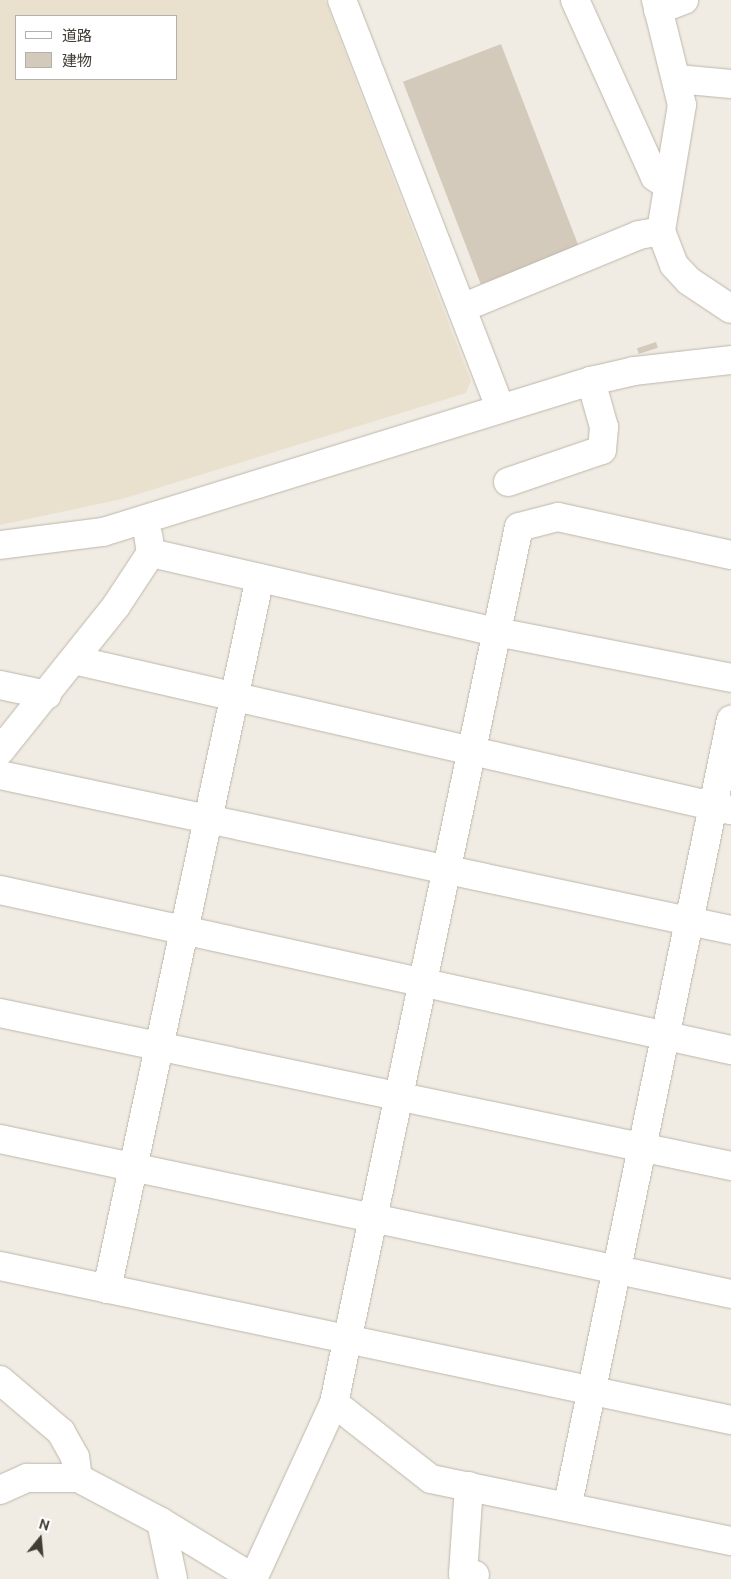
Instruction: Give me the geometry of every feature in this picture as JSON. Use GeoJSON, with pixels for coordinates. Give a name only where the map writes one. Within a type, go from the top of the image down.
{"type":"FeatureCollection","features":[{"type":"Feature","properties":{"kind":"street"},"geometry":{"type":"LineString","coordinates":[[342,0],[500,408]]}},
{"type":"Feature","properties":{"kind":"street"},"geometry":{"type":"LineString","coordinates":[[575,0],[655,177],[667,185]]}},
{"type":"Feature","properties":{"kind":"street"},"geometry":{"type":"LineString","coordinates":[[684,0],[657,5],[682,104],[667,185],[661,231],[674,266],[689,281],[731,309]]}},
{"type":"Feature","properties":{"kind":"street"},"geometry":{"type":"LineString","coordinates":[[677,79],[731,84]]}},
{"type":"Feature","properties":{"kind":"street"},"geometry":{"type":"LineString","coordinates":[[462,308],[639,235],[661,231]]}},
{"type":"Feature","properties":{"kind":"street"},"geometry":{"type":"LineString","coordinates":[[0,544],[93,533],[144,519],[591,381],[634,371],[731,360]]}},
{"type":"Feature","properties":{"kind":"street"},"geometry":{"type":"LineString","coordinates":[[508,482],[602,450],[604,427],[591,381]]}},
{"type":"Feature","properties":{"kind":"street"},"geometry":{"type":"LineString","coordinates":[[0,1490],[27,1478],[78,1478],[160,1522],[253,1579],[334,1403],[519,527],[558,517],[731,555]]}},
{"type":"Feature","properties":{"kind":"street"},"geometry":{"type":"LineString","coordinates":[[0,751],[74,660],[151,553],[144,519]]}},
{"type":"Feature","properties":{"kind":"street"},"geometry":{"type":"LineString","coordinates":[[151,553],[497,632],[731,678]]}},
{"type":"Feature","properties":{"kind":"street"},"geometry":{"type":"LineString","coordinates":[[107,1289],[260,578]]}},
{"type":"Feature","properties":{"kind":"street"},"geometry":{"type":"LineString","coordinates":[[74,660],[722,808]]}},
{"type":"Feature","properties":{"kind":"street"},"geometry":{"type":"LineString","coordinates":[[0,685],[47,695]]}},
{"type":"Feature","properties":{"kind":"street"},"geometry":{"type":"LineString","coordinates":[[568,1504],[690,921],[722,808],[731,720]]}},
{"type":"Feature","properties":{"kind":"street"},"geometry":{"type":"LineString","coordinates":[[0,775],[731,930]]}},
{"type":"Feature","properties":{"kind":"street"},"geometry":{"type":"LineString","coordinates":[[0,890],[731,1050]]}},
{"type":"Feature","properties":{"kind":"street"},"geometry":{"type":"LineString","coordinates":[[0,1013],[642,1149],[731,1166]]}},
{"type":"Feature","properties":{"kind":"street"},"geometry":{"type":"LineString","coordinates":[[0,1138],[731,1294]]}},
{"type":"Feature","properties":{"kind":"street"},"geometry":{"type":"LineString","coordinates":[[0,1266],[731,1420]]}},
{"type":"Feature","properties":{"kind":"street"},"geometry":{"type":"LineString","coordinates":[[0,1380],[61,1432],[76,1457],[78,1478]]}},
{"type":"Feature","properties":{"kind":"street"},"geometry":{"type":"LineString","coordinates":[[334,1403],[431,1479],[568,1504],[731,1540]]}},
{"type":"Feature","properties":{"kind":"street"},"geometry":{"type":"LineString","coordinates":[[469,1486],[463,1574],[476,1575]]}},
{"type":"Feature","properties":{"kind":"street"},"geometry":{"type":"LineString","coordinates":[[160,1522],[173,1579]]}},
{"type":"Feature","properties":{"kind":"shaded area"},"geometry":{"type":"Polygon","coordinates":[[[0,0],[325,0],[471,381],[466,393],[122,499],[0,525],[0,0]]]}},
{"type":"Feature","properties":{"kind":"building"},"geometry":{"type":"Polygon","coordinates":[[[501,44],[579,247],[481,284],[403,82],[501,44]]]}},
{"type":"Feature","properties":{"kind":"building"},"geometry":{"type":"Polygon","coordinates":[[[656,342],[658,348],[639,354],[637,348],[656,342]]]}}]}
